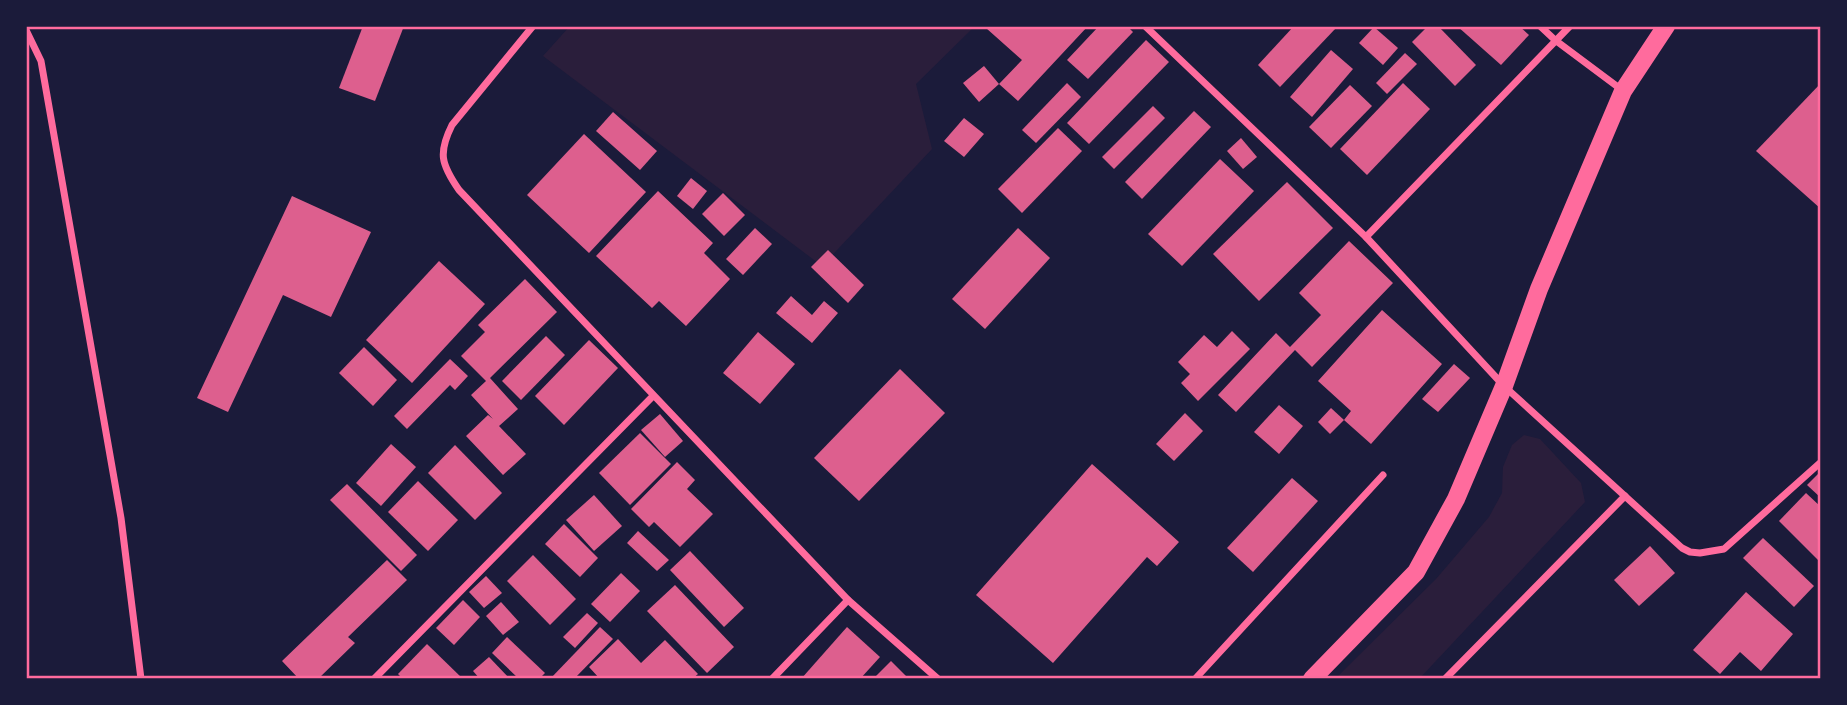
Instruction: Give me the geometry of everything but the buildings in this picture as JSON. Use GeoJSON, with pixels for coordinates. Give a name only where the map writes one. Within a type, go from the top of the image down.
{"type":"FeatureCollection","features":[{"type":"Feature","properties":{"kind":"main road"},"geometry":{"type":"LineString","coordinates":[[1312,679],[1416,572],[1456,499],[1504,386],[1539,289],[1623,91],[1666,26]]}},
{"type":"Feature","properties":{"kind":"street"},"geometry":{"type":"LineString","coordinates":[[533,26],[452,125],[444,141],[443,158],[448,174],[459,190],[848,600],[938,679]]}},
{"type":"Feature","properties":{"kind":"street"},"geometry":{"type":"LineString","coordinates":[[1145,26],[1366,237],[1504,386],[1682,548],[1700,553],[1724,548],[1821,462]]}},
{"type":"Feature","properties":{"kind":"street"},"geometry":{"type":"LineString","coordinates":[[1540,26],[1623,91]]}},
{"type":"Feature","properties":{"kind":"street"},"geometry":{"type":"LineString","coordinates":[[1366,237],[1570,26]]}},
{"type":"Feature","properties":{"kind":"street"},"geometry":{"type":"LineString","coordinates":[[26,30],[41,61],[44,75],[121,518],[141,679]]}},
{"type":"Feature","properties":{"kind":"street"},"geometry":{"type":"LineString","coordinates":[[374,679],[653,396]]}},
{"type":"Feature","properties":{"kind":"street"},"geometry":{"type":"LineString","coordinates":[[1195,679],[1383,475]]}},
{"type":"Feature","properties":{"kind":"street"},"geometry":{"type":"LineString","coordinates":[[1445,679],[1625,496]]}},
{"type":"Feature","properties":{"kind":"street"},"geometry":{"type":"LineString","coordinates":[[772,679],[848,600]]}},
{"type":"Feature","properties":{"kind":"shaded area"},"geometry":{"type":"Polygon","coordinates":[[[570,26],[975,26],[916,84],[932,149],[822,266],[543,56],[570,26]]]}},
{"type":"Feature","properties":{"kind":"shaded area"},"geometry":{"type":"Polygon","coordinates":[[[1524,435],[1540,439],[1581,483],[1585,502],[1419,679],[1335,679],[1436,579],[1489,517],[1502,493],[1503,467],[1512,445],[1524,435]]]}}]}
